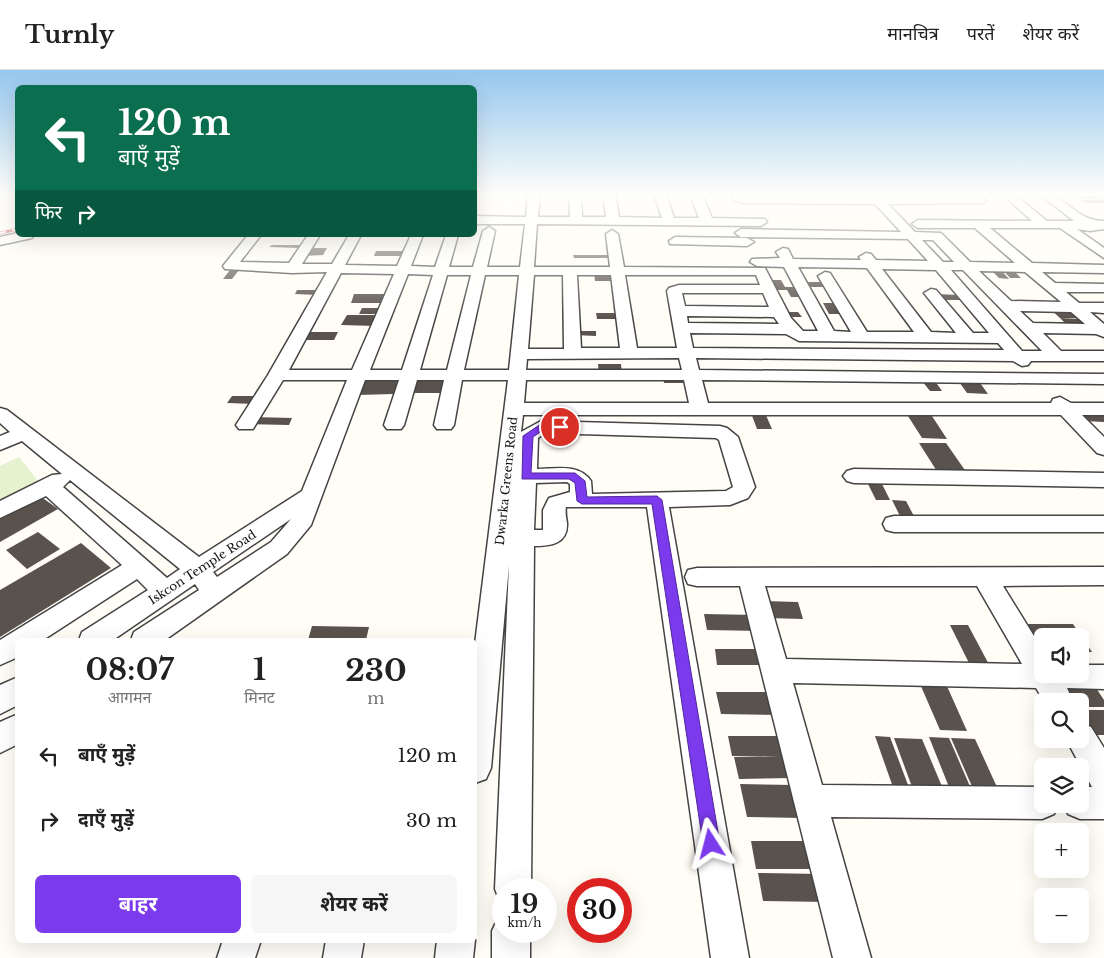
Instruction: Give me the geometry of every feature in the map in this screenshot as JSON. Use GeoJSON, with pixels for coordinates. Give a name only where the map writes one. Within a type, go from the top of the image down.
{"type":"FeatureCollection","features":[{"type":"Feature","properties":{"kind":"street"},"geometry":{"type":"LineString","coordinates":[[444,424],[478,270],[488,235]]}},
{"type":"Feature","properties":{"kind":"street","name":"Dwarka Greens Road"},"geometry":{"type":"LineString","coordinates":[[477,754],[514,502],[514,409],[530,235]]}},
{"type":"Feature","properties":{"kind":"street"},"geometry":{"type":"LineString","coordinates":[[613,235],[629,353]]}},
{"type":"Feature","properties":{"kind":"street"},"geometry":{"type":"LineString","coordinates":[[673,235],[685,271]]}},
{"type":"Feature","properties":{"kind":"street"},"geometry":{"type":"LineString","coordinates":[[689,235],[721,242],[734,235]]}},
{"type":"Feature","properties":{"kind":"street"},"geometry":{"type":"LineString","coordinates":[[717,235],[734,272]]}},
{"type":"Feature","properties":{"kind":"street"},"geometry":{"type":"LineString","coordinates":[[743,235],[780,312],[799,336],[1002,338]]}},
{"type":"Feature","properties":{"kind":"street"},"geometry":{"type":"LineString","coordinates":[[773,235],[829,337]]}},
{"type":"Feature","properties":{"kind":"street"},"geometry":{"type":"LineString","coordinates":[[797,235],[863,338]]}},
{"type":"Feature","properties":{"kind":"street"},"geometry":{"type":"LineString","coordinates":[[823,235],[843,264]]}},
{"type":"Feature","properties":{"kind":"street"},"geometry":{"type":"LineString","coordinates":[[849,235],[927,338]]}},
{"type":"Feature","properties":{"kind":"street"},"geometry":{"type":"LineString","coordinates":[[910,235],[940,266],[1037,378],[1104,449]]}},
{"type":"Feature","properties":{"kind":"street"},"geometry":{"type":"LineString","coordinates":[[934,235],[969,267],[1057,356]]}},
{"type":"Feature","properties":{"kind":"street"},"geometry":{"type":"LineString","coordinates":[[988,235],[994,238],[1030,268],[1102,331]]}},
{"type":"Feature","properties":{"kind":"street"},"geometry":{"type":"LineString","coordinates":[[1079,235],[1104,254]]}},
{"type":"Feature","properties":{"kind":"street"},"geometry":{"type":"LineString","coordinates":[[0,241],[18,237]]}},
{"type":"Feature","properties":{"kind":"street"},"geometry":{"type":"LineString","coordinates":[[253,237],[230,266],[440,271],[617,270],[734,272],[758,267],[821,270],[881,277]]}},
{"type":"Feature","properties":{"kind":"street"},"geometry":{"type":"LineString","coordinates":[[292,268],[313,237]]}},
{"type":"Feature","properties":{"kind":"street"},"geometry":{"type":"LineString","coordinates":[[246,425],[277,375],[354,237]]}},
{"type":"Feature","properties":{"kind":"street"},"geometry":{"type":"LineString","coordinates":[[147,638],[279,548],[292,537],[306,513],[334,434],[416,237]]}},
{"type":"Feature","properties":{"kind":"street"},"geometry":{"type":"LineString","coordinates":[[394,425],[451,237]]}},
{"type":"Feature","properties":{"kind":"street"},"geometry":{"type":"LineString","coordinates":[[938,238],[957,238]]}},
{"type":"Feature","properties":{"kind":"street"},"geometry":{"type":"LineString","coordinates":[[994,238],[1013,238]]}},
{"type":"Feature","properties":{"kind":"street"},"geometry":{"type":"LineString","coordinates":[[821,270],[843,264],[1104,269]]}},
{"type":"Feature","properties":{"kind":"street"},"geometry":{"type":"LineString","coordinates":[[570,270],[573,354]]}},
{"type":"Feature","properties":{"kind":"street"},"geometry":{"type":"LineString","coordinates":[[1050,286],[1104,288]]}},
{"type":"Feature","properties":{"kind":"street"},"geometry":{"type":"LineString","coordinates":[[700,408],[673,293],[676,290],[769,289]]}},
{"type":"Feature","properties":{"kind":"street"},"geometry":{"type":"LineString","coordinates":[[931,293],[969,338]]}},
{"type":"Feature","properties":{"kind":"street"},"geometry":{"type":"LineString","coordinates":[[1008,306],[1104,308]]}},
{"type":"Feature","properties":{"kind":"street"},"geometry":{"type":"LineString","coordinates":[[677,311],[780,312]]}},
{"type":"Feature","properties":{"kind":"street"},"geometry":{"type":"LineString","coordinates":[[680,328],[792,329]]}},
{"type":"Feature","properties":{"kind":"street"},"geometry":{"type":"LineString","coordinates":[[1030,328],[1102,331]]}},
{"type":"Feature","properties":{"kind":"street"},"geometry":{"type":"LineString","coordinates":[[519,354],[1016,354],[1104,356]]}},
{"type":"Feature","properties":{"kind":"street"},"geometry":{"type":"LineString","coordinates":[[277,375],[692,375],[1104,379]]}},
{"type":"Feature","properties":{"kind":"street"},"geometry":{"type":"LineString","coordinates":[[514,409],[1104,409]]}},
{"type":"Feature","properties":{"kind":"street"},"geometry":{"type":"LineString","coordinates":[[0,414],[198,570],[214,592]]}},
{"type":"Feature","properties":{"kind":"street"},"geometry":{"type":"LineString","coordinates":[[512,878],[522,538],[514,502],[526,476],[528,436],[541,427],[710,430],[720,432],[728,437],[744,487],[740,493],[730,498],[564,500],[557,503],[554,508],[556,530],[549,538],[522,538]]}},
{"type":"Feature","properties":{"kind":"street"},"geometry":{"type":"LineString","coordinates":[[0,444],[24,433]]}},
{"type":"Feature","properties":{"kind":"street"},"geometry":{"type":"LineString","coordinates":[[0,510],[74,473]]}},
{"type":"Feature","properties":{"kind":"street"},"geometry":{"type":"LineString","coordinates":[[526,476],[572,475],[580,481],[582,501]]}},
{"type":"Feature","properties":{"kind":"street"},"geometry":{"type":"LineString","coordinates":[[854,476],[1104,480]]}},
{"type":"Feature","properties":{"kind":"street"},"geometry":{"type":"LineString","coordinates":[[48,486],[166,591]]}},
{"type":"Feature","properties":{"kind":"street","name":"Iskcon Temple Road"},"geometry":{"type":"LineString","coordinates":[[95,638],[312,494]]}},
{"type":"Feature","properties":{"kind":"street"},"geometry":{"type":"LineString","coordinates":[[657,500],[730,958]]}},
{"type":"Feature","properties":{"kind":"street"},"geometry":{"type":"LineString","coordinates":[[894,524],[1104,524]]}},
{"type":"Feature","properties":{"kind":"street"},"geometry":{"type":"LineString","coordinates":[[25,638],[138,567]]}},
{"type":"Feature","properties":{"kind":"street"},"geometry":{"type":"LineString","coordinates":[[698,577],[1104,576]]}},
{"type":"Feature","properties":{"kind":"street"},"geometry":{"type":"LineString","coordinates":[[750,577],[852,958]]}},
{"type":"Feature","properties":{"kind":"street"},"geometry":{"type":"LineString","coordinates":[[984,577],[1034,660]]}},
{"type":"Feature","properties":{"kind":"street"},"geometry":{"type":"LineString","coordinates":[[0,654],[15,644]]}},
{"type":"Feature","properties":{"kind":"street"},"geometry":{"type":"LineString","coordinates":[[775,671],[1034,675]]}},
{"type":"Feature","properties":{"kind":"street"},"geometry":{"type":"LineString","coordinates":[[1089,677],[1104,677]]}},
{"type":"Feature","properties":{"kind":"street"},"geometry":{"type":"LineString","coordinates":[[0,701],[15,691]]}},
{"type":"Feature","properties":{"kind":"street"},"geometry":{"type":"LineString","coordinates":[[0,739],[15,729]]}},
{"type":"Feature","properties":{"kind":"street"},"geometry":{"type":"LineString","coordinates":[[1087,748],[1104,777]]}},
{"type":"Feature","properties":{"kind":"street"},"geometry":{"type":"LineString","coordinates":[[810,801],[1034,803]]}},
{"type":"Feature","properties":{"kind":"street"},"geometry":{"type":"LineString","coordinates":[[1089,803],[1104,803]]}},
{"type":"Feature","properties":{"kind":"street"},"geometry":{"type":"LineString","coordinates":[[236,958],[241,943]]}},
{"type":"Feature","properties":{"kind":"street"},"geometry":{"type":"LineString","coordinates":[[342,958],[344,943]]}},
{"type":"Feature","properties":{"kind":"street"},"geometry":{"type":"LineString","coordinates":[[454,958],[456,943]]}},
{"type":"Feature","properties":{"kind":"street"},"geometry":{"type":"LineString","coordinates":[[511,943],[511,958]]}},
{"type":"Feature","properties":{"kind":"green space"},"geometry":{"type":"Polygon","coordinates":[[[19,457],[38,481],[0,500],[0,466],[19,457]]]}},
{"type":"Feature","properties":{"kind":"building"},"geometry":{"type":"Polygon","coordinates":[[[272,245],[301,245],[299,248],[269,247],[272,245]]]}},
{"type":"Feature","properties":{"kind":"building"},"geometry":{"type":"Polygon","coordinates":[[[307,248],[327,248],[323,255],[302,256],[307,248]]]}},
{"type":"Feature","properties":{"kind":"building"},"geometry":{"type":"Polygon","coordinates":[[[376,251],[406,251],[404,256],[374,256],[376,251]]]}},
{"type":"Feature","properties":{"kind":"building"},"geometry":{"type":"Polygon","coordinates":[[[573,255],[608,255],[609,258],[574,258],[573,255]]]}},
{"type":"Feature","properties":{"kind":"building"},"geometry":{"type":"Polygon","coordinates":[[[230,270],[239,270],[232,279],[223,279],[230,270]]]}},
{"type":"Feature","properties":{"kind":"building"},"geometry":{"type":"Polygon","coordinates":[[[991,270],[1001,270],[1009,279],[999,278],[991,270]]]}},
{"type":"Feature","properties":{"kind":"building"},"geometry":{"type":"Polygon","coordinates":[[[1003,270],[1013,270],[1021,278],[1010,278],[1003,270]]]}},
{"type":"Feature","properties":{"kind":"building"},"geometry":{"type":"Polygon","coordinates":[[[594,272],[616,272],[618,281],[595,281],[594,272]]]}},
{"type":"Feature","properties":{"kind":"building"},"geometry":{"type":"Polygon","coordinates":[[[768,280],[781,280],[785,287],[798,287],[804,297],[791,297],[787,290],[774,290],[768,280]]]}},
{"type":"Feature","properties":{"kind":"building"},"geometry":{"type":"Polygon","coordinates":[[[808,282],[821,282],[824,287],[811,287],[808,282]]]}},
{"type":"Feature","properties":{"kind":"building"},"geometry":{"type":"Polygon","coordinates":[[[297,290],[321,290],[319,295],[295,294],[297,290]]]}},
{"type":"Feature","properties":{"kind":"building"},"geometry":{"type":"Polygon","coordinates":[[[354,294],[387,294],[384,303],[351,303],[354,294]]]}},
{"type":"Feature","properties":{"kind":"building"},"geometry":{"type":"Polygon","coordinates":[[[935,294],[960,295],[965,300],[940,300],[935,294]]]}},
{"type":"Feature","properties":{"kind":"building"},"geometry":{"type":"Polygon","coordinates":[[[823,303],[836,303],[842,314],[829,314],[823,303]]]}},
{"type":"Feature","properties":{"kind":"building"},"geometry":{"type":"Polygon","coordinates":[[[362,308],[381,308],[379,314],[359,314],[362,308]]]}},
{"type":"Feature","properties":{"kind":"building"},"geometry":{"type":"Polygon","coordinates":[[[1050,309],[1070,309],[1080,318],[1060,318],[1050,309]]]}},
{"type":"Feature","properties":{"kind":"building"},"geometry":{"type":"Polygon","coordinates":[[[785,312],[798,312],[802,317],[788,317],[785,312]]]}},
{"type":"Feature","properties":{"kind":"building"},"geometry":{"type":"Polygon","coordinates":[[[596,313],[617,313],[618,319],[597,319],[596,313]]]}},
{"type":"Feature","properties":{"kind":"building"},"geometry":{"type":"Polygon","coordinates":[[[347,315],[380,315],[375,326],[341,325],[347,315]]]}},
{"type":"Feature","properties":{"kind":"building"},"geometry":{"type":"Polygon","coordinates":[[[1060,318],[1081,319],[1091,328],[1070,328],[1060,318]]]}},
{"type":"Feature","properties":{"kind":"building"},"geometry":{"type":"Polygon","coordinates":[[[574,331],[596,331],[596,336],[574,335],[574,331]]]}},
{"type":"Feature","properties":{"kind":"building"},"geometry":{"type":"Polygon","coordinates":[[[304,332],[338,332],[334,340],[300,340],[304,332]]]}},
{"type":"Feature","properties":{"kind":"building"},"geometry":{"type":"Polygon","coordinates":[[[598,364],[621,364],[622,375],[599,375],[598,364]]]}},
{"type":"Feature","properties":{"kind":"building"},"geometry":{"type":"Polygon","coordinates":[[[663,377],[688,377],[689,383],[664,383],[663,377]]]}},
{"type":"Feature","properties":{"kind":"building"},"geometry":{"type":"Polygon","coordinates":[[[398,378],[394,394],[357,395],[363,379],[398,378]]]}},
{"type":"Feature","properties":{"kind":"building"},"geometry":{"type":"Polygon","coordinates":[[[409,379],[449,379],[446,393],[406,393],[409,379]]]}},
{"type":"Feature","properties":{"kind":"building"},"geometry":{"type":"Polygon","coordinates":[[[957,379],[978,380],[988,394],[967,393],[957,379]]]}},
{"type":"Feature","properties":{"kind":"building"},"geometry":{"type":"Polygon","coordinates":[[[922,381],[935,381],[942,391],[930,391],[922,381]]]}},
{"type":"Feature","properties":{"kind":"building"},"geometry":{"type":"Polygon","coordinates":[[[232,396],[260,396],[255,404],[227,403],[232,396]]]}},
{"type":"Feature","properties":{"kind":"building"},"geometry":{"type":"Polygon","coordinates":[[[751,413],[765,413],[772,429],[757,429],[751,413]]]}},
{"type":"Feature","properties":{"kind":"building"},"geometry":{"type":"Polygon","coordinates":[[[906,413],[930,413],[947,439],[922,438],[906,413]]]}},
{"type":"Feature","properties":{"kind":"building"},"geometry":{"type":"Polygon","coordinates":[[[1077,413],[1104,414],[1104,422],[1084,421],[1077,413]]]}},
{"type":"Feature","properties":{"kind":"building"},"geometry":{"type":"Polygon","coordinates":[[[253,417],[292,418],[289,425],[249,424],[253,417]]]}},
{"type":"Feature","properties":{"kind":"building"},"geometry":{"type":"Polygon","coordinates":[[[919,443],[946,443],[969,476],[940,476],[919,443]]]}},
{"type":"Feature","properties":{"kind":"building"},"geometry":{"type":"Polygon","coordinates":[[[867,482],[881,482],[890,500],[876,500],[867,482]]]}},
{"type":"Feature","properties":{"kind":"building"},"geometry":{"type":"Polygon","coordinates":[[[40,496],[58,509],[0,542],[0,517],[40,496]]]}},
{"type":"Feature","properties":{"kind":"building"},"geometry":{"type":"Polygon","coordinates":[[[892,500],[906,501],[916,520],[902,520],[892,500]]]}},
{"type":"Feature","properties":{"kind":"building"},"geometry":{"type":"Polygon","coordinates":[[[38,532],[60,549],[27,569],[6,550],[38,532]]]}},
{"type":"Feature","properties":{"kind":"building"},"geometry":{"type":"Polygon","coordinates":[[[81,543],[111,568],[0,637],[0,590],[81,543]]]}},
{"type":"Feature","properties":{"kind":"building"},"geometry":{"type":"Polygon","coordinates":[[[763,601],[798,602],[803,619],[767,618],[763,601]]]}},
{"type":"Feature","properties":{"kind":"building"},"geometry":{"type":"Polygon","coordinates":[[[704,614],[757,615],[761,631],[707,630],[704,614]]]}},
{"type":"Feature","properties":{"kind":"building"},"geometry":{"type":"Polygon","coordinates":[[[1022,624],[1073,624],[1076,628],[1034,628],[1034,643],[1022,624]]]}},
{"type":"Feature","properties":{"kind":"building"},"geometry":{"type":"Polygon","coordinates":[[[950,625],[968,625],[993,672],[973,671],[950,625]]]}},
{"type":"Feature","properties":{"kind":"building"},"geometry":{"type":"Polygon","coordinates":[[[312,626],[369,627],[366,638],[309,638],[312,626]]]}},
{"type":"Feature","properties":{"kind":"building"},"geometry":{"type":"Polygon","coordinates":[[[715,649],[768,649],[772,665],[717,665],[715,649]]]}},
{"type":"Feature","properties":{"kind":"building"},"geometry":{"type":"Polygon","coordinates":[[[920,684],[946,684],[967,731],[940,730],[920,684]]]}},
{"type":"Feature","properties":{"kind":"building"},"geometry":{"type":"Polygon","coordinates":[[[1055,684],[1094,685],[1104,700],[1104,707],[1089,707],[1089,693],[1060,693],[1055,684]]]}},
{"type":"Feature","properties":{"kind":"building"},"geometry":{"type":"Polygon","coordinates":[[[716,692],[775,692],[781,715],[721,714],[716,692]]]}},
{"type":"Feature","properties":{"kind":"building"},"geometry":{"type":"Polygon","coordinates":[[[1089,710],[1104,710],[1104,735],[1089,735],[1089,710]]]}},
{"type":"Feature","properties":{"kind":"building"},"geometry":{"type":"Polygon","coordinates":[[[728,736],[785,736],[792,778],[739,779],[734,757],[779,756],[732,756],[728,736]]]}},
{"type":"Feature","properties":{"kind":"building"},"geometry":{"type":"Polygon","coordinates":[[[875,736],[890,737],[911,793],[895,793],[875,736]]]}},
{"type":"Feature","properties":{"kind":"building"},"geometry":{"type":"Polygon","coordinates":[[[929,737],[949,738],[975,798],[953,797],[929,737]]]}},
{"type":"Feature","properties":{"kind":"building"},"geometry":{"type":"Polygon","coordinates":[[[894,738],[922,739],[946,796],[915,795],[894,738]]]}},
{"type":"Feature","properties":{"kind":"building"},"geometry":{"type":"Polygon","coordinates":[[[951,738],[975,739],[1002,798],[977,798],[951,738]]]}},
{"type":"Feature","properties":{"kind":"building"},"geometry":{"type":"Polygon","coordinates":[[[740,784],[794,785],[802,818],[747,817],[740,784]]]}},
{"type":"Feature","properties":{"kind":"building"},"geometry":{"type":"Polygon","coordinates":[[[751,841],[814,841],[821,869],[756,869],[751,841]]]}},
{"type":"Feature","properties":{"kind":"building"},"geometry":{"type":"Polygon","coordinates":[[[758,873],[821,874],[828,902],[763,901],[758,873]]]}},
{"type":"Feature","properties":{"kind":"route"},"geometry":{"type":"LineString","coordinates":[[560,427],[541,427],[528,436],[526,476],[572,475],[580,481],[582,501],[657,500],[711,844]]}}]}
